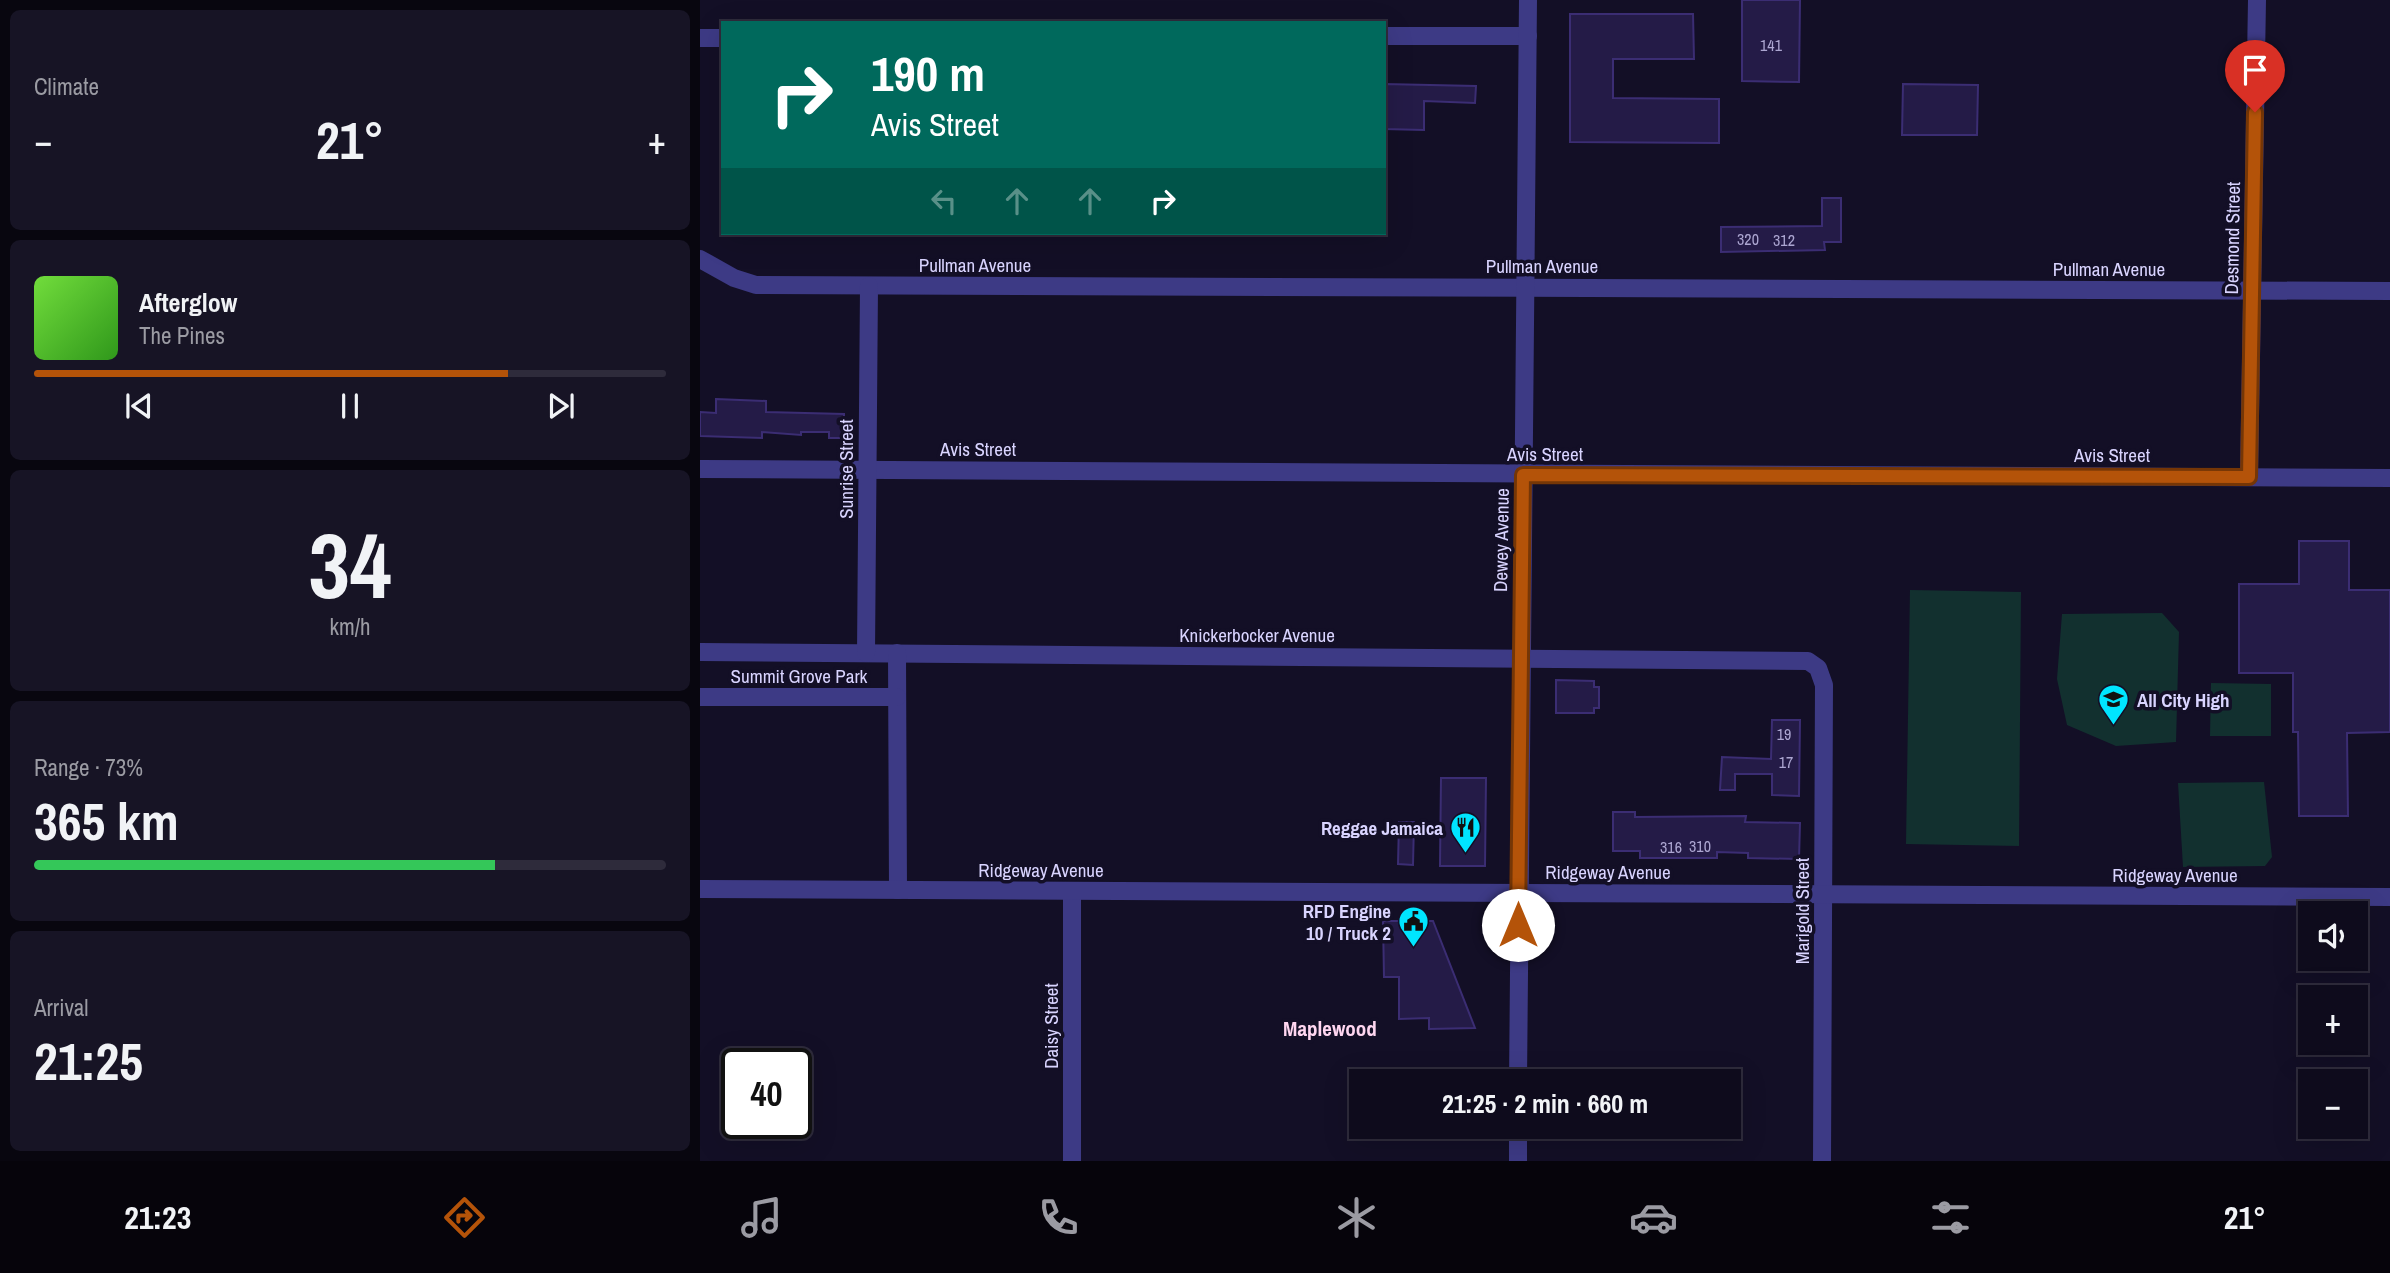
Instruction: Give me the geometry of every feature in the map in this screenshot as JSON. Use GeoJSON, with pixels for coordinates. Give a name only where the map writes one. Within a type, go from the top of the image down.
{"type":"FeatureCollection","features":[{"type":"Feature","properties":{"kind":"street","name":"Dewey Avenue"},"geometry":{"type":"LineString","coordinates":[[1518,1069],[1528,0]]}},
{"type":"Feature","properties":{"kind":"street","name":"Desmond Street"},"geometry":{"type":"LineString","coordinates":[[2249,477],[2256,0]]}},
{"type":"Feature","properties":{"kind":"street"},"geometry":{"type":"LineString","coordinates":[[1386,36],[1528,36]]}},
{"type":"Feature","properties":{"kind":"street"},"geometry":{"type":"LineString","coordinates":[[700,38],[721,38]]}},
{"type":"Feature","properties":{"kind":"street","name":"Pullman Avenue"},"geometry":{"type":"LineString","coordinates":[[700,259],[734,278],[756,285],[2390,291]]}},
{"type":"Feature","properties":{"kind":"street","name":"Sunrise Street"},"geometry":{"type":"LineString","coordinates":[[866,653],[869,286]]}},
{"type":"Feature","properties":{"kind":"street","name":"Avis Street"},"geometry":{"type":"LineString","coordinates":[[700,468],[1523,475],[2390,478]]}},
{"type":"Feature","properties":{"kind":"street","name":"Knickerbocker Avenue"},"geometry":{"type":"LineString","coordinates":[[700,652],[1802,660],[1814,664]]}},
{"type":"Feature","properties":{"kind":"street"},"geometry":{"type":"LineString","coordinates":[[897,653],[898,890]]}},
{"type":"Feature","properties":{"kind":"street","name":"Marigold Street"},"geometry":{"type":"LineString","coordinates":[[1814,664],[1821,673],[1824,685],[1822,1161]]}},
{"type":"Feature","properties":{"kind":"street","name":"Summit Grove Park"},"geometry":{"type":"LineString","coordinates":[[700,697],[897,697]]}},
{"type":"Feature","properties":{"kind":"street","name":"Ridgeway Avenue"},"geometry":{"type":"LineString","coordinates":[[700,889],[2390,897]]}},
{"type":"Feature","properties":{"kind":"street","name":"Daisy Street"},"geometry":{"type":"LineString","coordinates":[[1072,891],[1072,1161]]}},
{"type":"Feature","properties":{"kind":"street"},"geometry":{"type":"LineString","coordinates":[[1518,1139],[1518,1161]]}},
{"type":"Feature","properties":{"kind":"green space"},"geometry":{"type":"Polygon","coordinates":[[[1910,590],[2021,592],[2019,846],[1906,844],[1910,590]]]}},
{"type":"Feature","properties":{"kind":"green space"},"geometry":{"type":"Polygon","coordinates":[[[2162,613],[2179,632],[2176,742],[2116,746],[2067,725],[2057,679],[2062,614],[2162,613]]]}},
{"type":"Feature","properties":{"kind":"green space"},"geometry":{"type":"Polygon","coordinates":[[[2211,683],[2271,684],[2271,736],[2210,736],[2211,683]]]}},
{"type":"Feature","properties":{"kind":"green space"},"geometry":{"type":"Polygon","coordinates":[[[2264,782],[2272,857],[2265,866],[2183,867],[2178,783],[2264,782]]]}},
{"type":"Feature","properties":{"kind":"building"},"geometry":{"type":"Polygon","coordinates":[[[1742,0],[1800,0],[1799,82],[1742,81],[1742,0]]]}},
{"type":"Feature","properties":{"kind":"building"},"geometry":{"type":"Polygon","coordinates":[[[1570,14],[1693,14],[1694,59],[1613,59],[1613,98],[1719,99],[1719,143],[1570,142],[1570,14]]]}},
{"type":"Feature","properties":{"kind":"building"},"geometry":{"type":"Polygon","coordinates":[[[1386,84],[1476,86],[1475,103],[1424,101],[1424,130],[1386,129],[1386,84]]]}},
{"type":"Feature","properties":{"kind":"building"},"geometry":{"type":"Polygon","coordinates":[[[1903,84],[1978,85],[1977,135],[1902,135],[1903,84]]]}},
{"type":"Feature","properties":{"kind":"building"},"geometry":{"type":"Polygon","coordinates":[[[1822,198],[1841,198],[1841,242],[1824,242],[1825,250],[1721,252],[1721,227],[1822,226],[1822,198]]]}},
{"type":"Feature","properties":{"kind":"building"},"geometry":{"type":"Polygon","coordinates":[[[716,399],[766,401],[766,412],[844,414],[844,438],[829,438],[829,432],[801,432],[801,435],[762,432],[762,438],[700,436],[700,412],[716,413],[716,399]]]}},
{"type":"Feature","properties":{"kind":"building"},"geometry":{"type":"Polygon","coordinates":[[[2299,541],[2349,541],[2349,590],[2390,590],[2390,732],[2347,733],[2348,816],[2299,816],[2298,732],[2293,732],[2293,673],[2239,673],[2239,584],[2299,584],[2299,541]]]}},
{"type":"Feature","properties":{"kind":"building"},"geometry":{"type":"Polygon","coordinates":[[[1556,680],[1594,681],[1594,687],[1599,687],[1599,708],[1594,708],[1594,713],[1556,713],[1556,680]]]}},
{"type":"Feature","properties":{"kind":"building"},"geometry":{"type":"Polygon","coordinates":[[[1772,720],[1800,720],[1799,796],[1772,795],[1772,774],[1735,774],[1735,790],[1720,790],[1722,757],[1771,759],[1772,720]]]}},
{"type":"Feature","properties":{"kind":"building"},"geometry":{"type":"Polygon","coordinates":[[[1441,778],[1486,778],[1485,866],[1440,866],[1441,778]]]}},
{"type":"Feature","properties":{"kind":"building"},"geometry":{"type":"Polygon","coordinates":[[[1613,812],[1635,812],[1635,817],[1746,816],[1745,822],[1800,823],[1799,859],[1748,858],[1748,853],[1717,852],[1717,858],[1640,858],[1640,851],[1613,851],[1613,812]]]}},
{"type":"Feature","properties":{"kind":"building"},"geometry":{"type":"Polygon","coordinates":[[[1399,822],[1414,822],[1413,865],[1398,864],[1399,822]]]}},
{"type":"Feature","properties":{"kind":"building","name":"RFD Engine 10 / Truck 2"},"geometry":{"type":"Polygon","coordinates":[[[1383,921],[1433,921],[1475,1028],[1429,1029],[1429,1018],[1399,1019],[1399,977],[1384,977],[1383,921]]]}},
{"type":"Feature","properties":{"kind":"place","name":"All City High"},"geometry":{"type":"Point","coordinates":[2114,727]}},
{"type":"Feature","properties":{"kind":"place","name":"Reggae Jamaica"},"geometry":{"type":"Point","coordinates":[1466,855]}},
{"type":"Feature","properties":{"kind":"place","name":"RFD Engine 10 / Truck 2"},"geometry":{"type":"Point","coordinates":[1414,949]}},
{"type":"Feature","properties":{"kind":"district","name":"Maplewood"},"geometry":{"type":"Point","coordinates":[1330,1029]}},
{"type":"Feature","properties":{"kind":"route"},"geometry":{"type":"LineString","coordinates":[[1518,925],[1523,475],[2249,477],[2255,112]]}}]}
